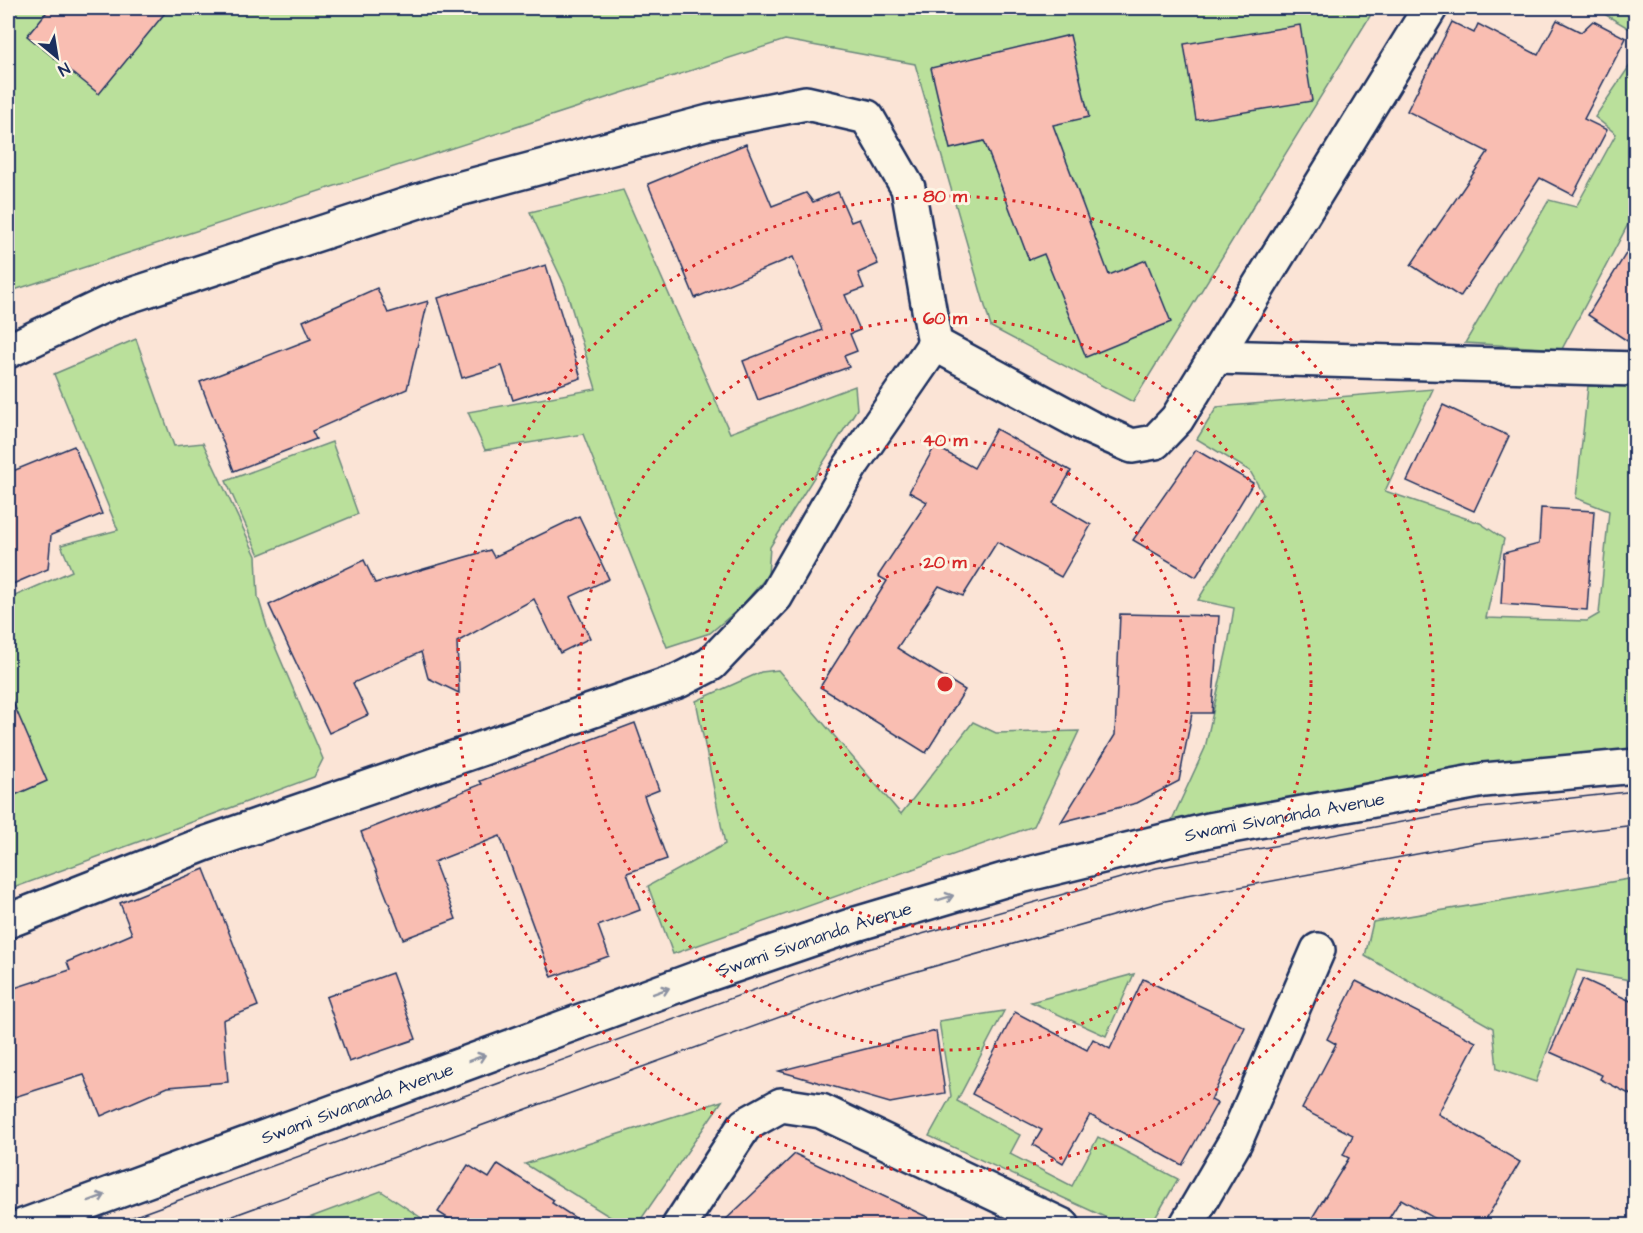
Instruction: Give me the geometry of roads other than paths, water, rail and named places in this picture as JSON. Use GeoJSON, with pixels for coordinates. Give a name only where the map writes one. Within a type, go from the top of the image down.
{"type":"FeatureCollection","features":[{"type":"Feature","properties":{"kind":"street"},"geometry":{"type":"LineString","coordinates":[[935,344],[1089,427],[1132,446],[1155,442],[1177,419],[1430,8]]}},
{"type":"Feature","properties":{"kind":"street"},"geometry":{"type":"LineString","coordinates":[[8,351],[113,301],[440,194],[709,122],[806,103],[867,117],[908,188],[935,344],[850,467],[776,596],[711,664],[678,681],[204,844],[8,921]]}},
{"type":"Feature","properties":{"kind":"street"},"geometry":{"type":"LineString","coordinates":[[1216,357],[1635,369]]}},
{"type":"Feature","properties":{"kind":"street","name":"Swami Sivananda Avenue"},"geometry":{"type":"LineString","coordinates":[[23,1226],[706,975],[856,924],[1004,880],[1209,830],[1484,780],[1635,766]]}},
{"type":"Feature","properties":{"kind":"street"},"geometry":{"type":"LineString","coordinates":[[1186,1226],[1235,1142],[1318,950]]}},
{"type":"Feature","properties":{"kind":"street"},"geometry":{"type":"LineString","coordinates":[[679,1226],[745,1125],[782,1105],[821,1111],[1063,1226]]}},
{"type":"Feature","properties":{"kind":"tram line"},"geometry":{"type":"LineString","coordinates":[[108,1226],[858,952],[1156,868],[1471,809],[1636,791]]}},
{"type":"Feature","properties":{"kind":"tram line"},"geometry":{"type":"LineString","coordinates":[[205,1226],[868,985],[1165,901],[1476,843],[1636,825]]}}]}
